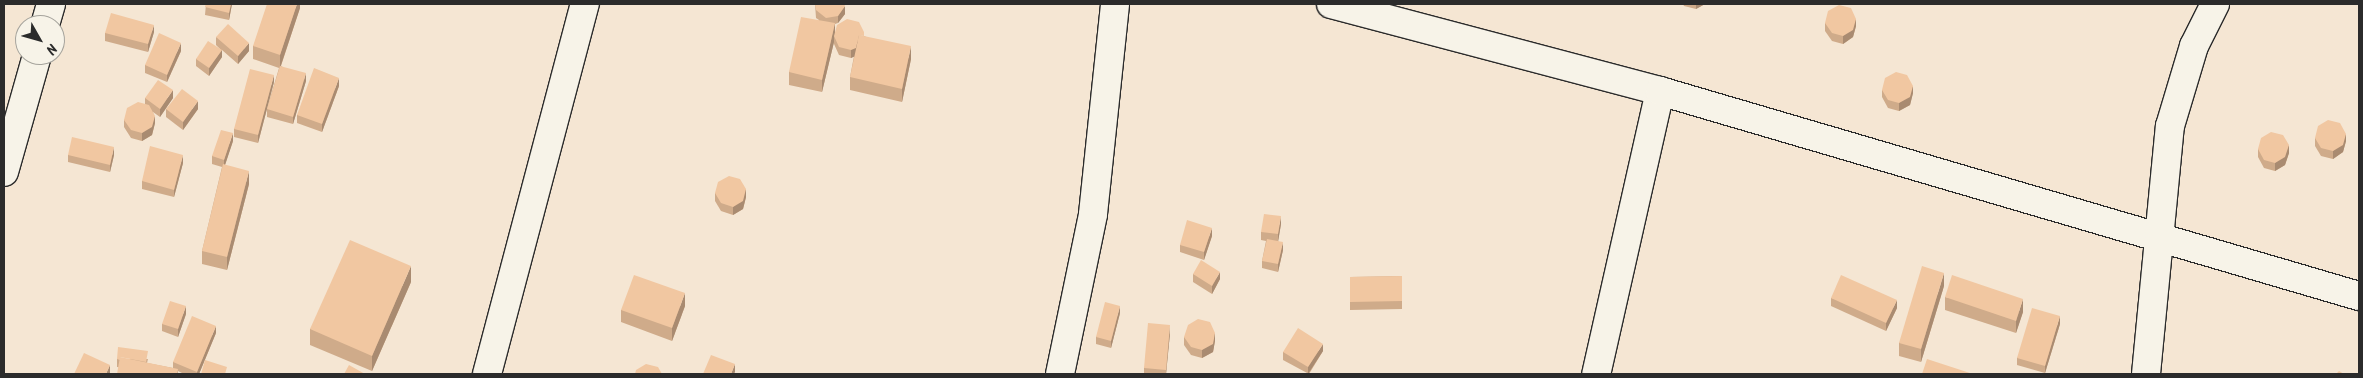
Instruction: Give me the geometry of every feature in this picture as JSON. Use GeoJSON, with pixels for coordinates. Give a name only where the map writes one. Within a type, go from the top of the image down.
{"type":"FeatureCollection","features":[{"type":"Feature","properties":{"kind":"street"},"geometry":{"type":"LineString","coordinates":[[487,374],[585,4]]}},
{"type":"Feature","properties":{"kind":"street"},"geometry":{"type":"LineString","coordinates":[[1060,374],[1093,214],[1115,4]]}},
{"type":"Feature","properties":{"kind":"street"},"geometry":{"type":"LineString","coordinates":[[1331,4],[1660,91],[2359,296]]}},
{"type":"Feature","properties":{"kind":"street"},"geometry":{"type":"LineString","coordinates":[[2146,374],[2170,126],[2194,46],[2215,4]]}},
{"type":"Feature","properties":{"kind":"street"},"geometry":{"type":"LineString","coordinates":[[4,172],[34,65]]}},
{"type":"Feature","properties":{"kind":"street"},"geometry":{"type":"LineString","coordinates":[[1596,374],[1660,91]]}},
{"type":"Feature","properties":{"kind":"building"},"geometry":{"type":"Polygon","coordinates":[[[206,4],[231,4],[229,13],[205,7],[206,4]]]}},
{"type":"Feature","properties":{"kind":"building"},"geometry":{"type":"Polygon","coordinates":[[[267,4],[297,4],[280,55],[253,46],[267,4]]]}},
{"type":"Feature","properties":{"kind":"building"},"geometry":{"type":"Polygon","coordinates":[[[815,4],[844,4],[845,6],[838,16],[826,18],[816,10],[815,4]]]}},
{"type":"Feature","properties":{"kind":"building"},"geometry":{"type":"Polygon","coordinates":[[[1839,5],[1851,8],[1856,19],[1853,30],[1843,36],[1832,33],[1825,23],[1828,11],[1839,5]]]}},
{"type":"Feature","properties":{"kind":"building"},"geometry":{"type":"Polygon","coordinates":[[[111,13],[154,25],[148,44],[105,33],[111,13]]]}},
{"type":"Feature","properties":{"kind":"building"},"geometry":{"type":"Polygon","coordinates":[[[801,17],[835,23],[822,80],[789,72],[801,17]]]}},
{"type":"Feature","properties":{"kind":"building"},"geometry":{"type":"Polygon","coordinates":[[[847,19],[859,22],[864,32],[864,36],[859,35],[856,48],[851,50],[839,47],[834,36],[837,25],[847,19]]]}},
{"type":"Feature","properties":{"kind":"building"},"geometry":{"type":"Polygon","coordinates":[[[228,24],[249,43],[238,56],[216,37],[228,24]]]}},
{"type":"Feature","properties":{"kind":"building"},"geometry":{"type":"Polygon","coordinates":[[[159,33],[181,43],[167,75],[145,65],[159,33]]]}},
{"type":"Feature","properties":{"kind":"building"},"geometry":{"type":"Polygon","coordinates":[[[859,35],[911,46],[902,89],[850,77],[859,35]]]}},
{"type":"Feature","properties":{"kind":"building"},"geometry":{"type":"Polygon","coordinates":[[[208,41],[222,50],[209,68],[196,59],[208,41]]]}},
{"type":"Feature","properties":{"kind":"building"},"geometry":{"type":"Polygon","coordinates":[[[280,66],[306,73],[293,117],[267,109],[280,66]]]}},
{"type":"Feature","properties":{"kind":"building"},"geometry":{"type":"Polygon","coordinates":[[[314,68],[339,78],[322,124],[297,115],[314,68]]]}},
{"type":"Feature","properties":{"kind":"building"},"geometry":{"type":"Polygon","coordinates":[[[250,69],[274,75],[258,135],[234,129],[250,69]]]}},
{"type":"Feature","properties":{"kind":"building"},"geometry":{"type":"Polygon","coordinates":[[[1896,72],[1907,75],[1913,86],[1910,97],[1899,103],[1888,100],[1882,90],[1885,78],[1896,72]]]}},
{"type":"Feature","properties":{"kind":"building"},"geometry":{"type":"Polygon","coordinates":[[[158,80],[173,90],[160,109],[145,98],[158,80]]]}},
{"type":"Feature","properties":{"kind":"building"},"geometry":{"type":"Polygon","coordinates":[[[182,89],[198,101],[183,122],[166,109],[182,89]]]}},
{"type":"Feature","properties":{"kind":"building"},"geometry":{"type":"Polygon","coordinates":[[[138,102],[149,105],[155,116],[152,127],[142,133],[131,130],[124,120],[127,108],[138,102]]]}},
{"type":"Feature","properties":{"kind":"building"},"geometry":{"type":"Polygon","coordinates":[[[2328,120],[2340,123],[2346,134],[2343,145],[2333,151],[2321,148],[2315,138],[2318,126],[2328,120]]]}},
{"type":"Feature","properties":{"kind":"building"},"geometry":{"type":"Polygon","coordinates":[[[221,130],[233,133],[224,160],[212,156],[221,130]]]}},
{"type":"Feature","properties":{"kind":"building"},"geometry":{"type":"Polygon","coordinates":[[[2271,132],[2283,135],[2289,145],[2285,157],[2275,163],[2264,160],[2258,149],[2261,138],[2271,132]]]}},
{"type":"Feature","properties":{"kind":"building"},"geometry":{"type":"Polygon","coordinates":[[[72,137],[114,147],[110,165],[68,155],[72,137]]]}},
{"type":"Feature","properties":{"kind":"building"},"geometry":{"type":"Polygon","coordinates":[[[150,146],[183,155],[174,190],[142,181],[150,146]]]}},
{"type":"Feature","properties":{"kind":"building"},"geometry":{"type":"Polygon","coordinates":[[[223,164],[249,171],[227,257],[202,251],[223,164]]]}},
{"type":"Feature","properties":{"kind":"building"},"geometry":{"type":"Polygon","coordinates":[[[729,176],[740,179],[746,189],[743,201],[733,207],[721,203],[715,193],[718,182],[729,176]]]}},
{"type":"Feature","properties":{"kind":"building"},"geometry":{"type":"Polygon","coordinates":[[[1264,214],[1281,216],[1278,234],[1261,232],[1264,214]]]}},
{"type":"Feature","properties":{"kind":"building"},"geometry":{"type":"Polygon","coordinates":[[[1187,220],[1212,228],[1204,252],[1180,245],[1187,220]]]}},
{"type":"Feature","properties":{"kind":"building"},"geometry":{"type":"Polygon","coordinates":[[[1267,239],[1283,242],[1278,264],[1262,261],[1267,239]]]}},
{"type":"Feature","properties":{"kind":"building"},"geometry":{"type":"Polygon","coordinates":[[[350,240],[411,266],[372,356],[310,329],[350,240]]]}},
{"type":"Feature","properties":{"kind":"building"},"geometry":{"type":"Polygon","coordinates":[[[1201,260],[1220,272],[1212,286],[1193,274],[1201,260]]]}},
{"type":"Feature","properties":{"kind":"building"},"geometry":{"type":"Polygon","coordinates":[[[1922,266],[1944,273],[1921,349],[1899,343],[1922,266]]]}},
{"type":"Feature","properties":{"kind":"building"},"geometry":{"type":"Polygon","coordinates":[[[634,275],[685,293],[672,328],[621,310],[634,275]]]}},
{"type":"Feature","properties":{"kind":"building"},"geometry":{"type":"Polygon","coordinates":[[[1841,275],[1897,300],[1886,323],[1831,298],[1841,275]]]}},
{"type":"Feature","properties":{"kind":"building"},"geometry":{"type":"Polygon","coordinates":[[[1952,275],[2023,299],[2016,321],[1945,297],[1952,275]]]}},
{"type":"Feature","properties":{"kind":"building"},"geometry":{"type":"Polygon","coordinates":[[[1402,276],[1402,301],[1350,302],[1350,277],[1402,276]]]}},
{"type":"Feature","properties":{"kind":"building"},"geometry":{"type":"Polygon","coordinates":[[[170,301],[186,306],[178,329],[162,324],[170,301]]]}},
{"type":"Feature","properties":{"kind":"building"},"geometry":{"type":"Polygon","coordinates":[[[1105,302],[1120,306],[1111,341],[1096,337],[1105,302]]]}},
{"type":"Feature","properties":{"kind":"building"},"geometry":{"type":"Polygon","coordinates":[[[2032,308],[2060,316],[2045,366],[2017,358],[2032,308]]]}},
{"type":"Feature","properties":{"kind":"building"},"geometry":{"type":"Polygon","coordinates":[[[192,316],[216,326],[197,372],[173,362],[192,316]]]}},
{"type":"Feature","properties":{"kind":"building"},"geometry":{"type":"Polygon","coordinates":[[[1198,319],[1210,322],[1215,333],[1213,344],[1202,350],[1191,347],[1184,337],[1188,325],[1198,319]]]}},
{"type":"Feature","properties":{"kind":"building"},"geometry":{"type":"Polygon","coordinates":[[[1148,323],[1170,325],[1166,370],[1144,368],[1148,323]]]}},
{"type":"Feature","properties":{"kind":"building"},"geometry":{"type":"Polygon","coordinates":[[[1298,328],[1323,344],[1308,367],[1283,352],[1298,328]]]}},
{"type":"Feature","properties":{"kind":"building"},"geometry":{"type":"Polygon","coordinates":[[[118,347],[148,351],[146,362],[120,357],[120,360],[117,359],[118,347]]]}},
{"type":"Feature","properties":{"kind":"building"},"geometry":{"type":"Polygon","coordinates":[[[84,353],[110,365],[106,374],[74,374],[84,353]]]}},
{"type":"Feature","properties":{"kind":"building"},"geometry":{"type":"Polygon","coordinates":[[[711,355],[735,364],[731,374],[703,374],[711,355]]]}},
{"type":"Feature","properties":{"kind":"building"},"geometry":{"type":"Polygon","coordinates":[[[120,357],[178,369],[177,374],[117,374],[120,357]]]}},
{"type":"Feature","properties":{"kind":"building"},"geometry":{"type":"Polygon","coordinates":[[[1927,359],[1973,374],[1922,374],[1927,359]]]}},
{"type":"Feature","properties":{"kind":"building"},"geometry":{"type":"Polygon","coordinates":[[[205,360],[227,367],[225,374],[201,374],[205,360]]]}},
{"type":"Feature","properties":{"kind":"building"},"geometry":{"type":"Polygon","coordinates":[[[646,364],[658,367],[662,374],[635,374],[636,370],[646,364]]]}},
{"type":"Feature","properties":{"kind":"building"},"geometry":{"type":"Polygon","coordinates":[[[349,365],[365,374],[344,374],[349,365]]]}}]}
